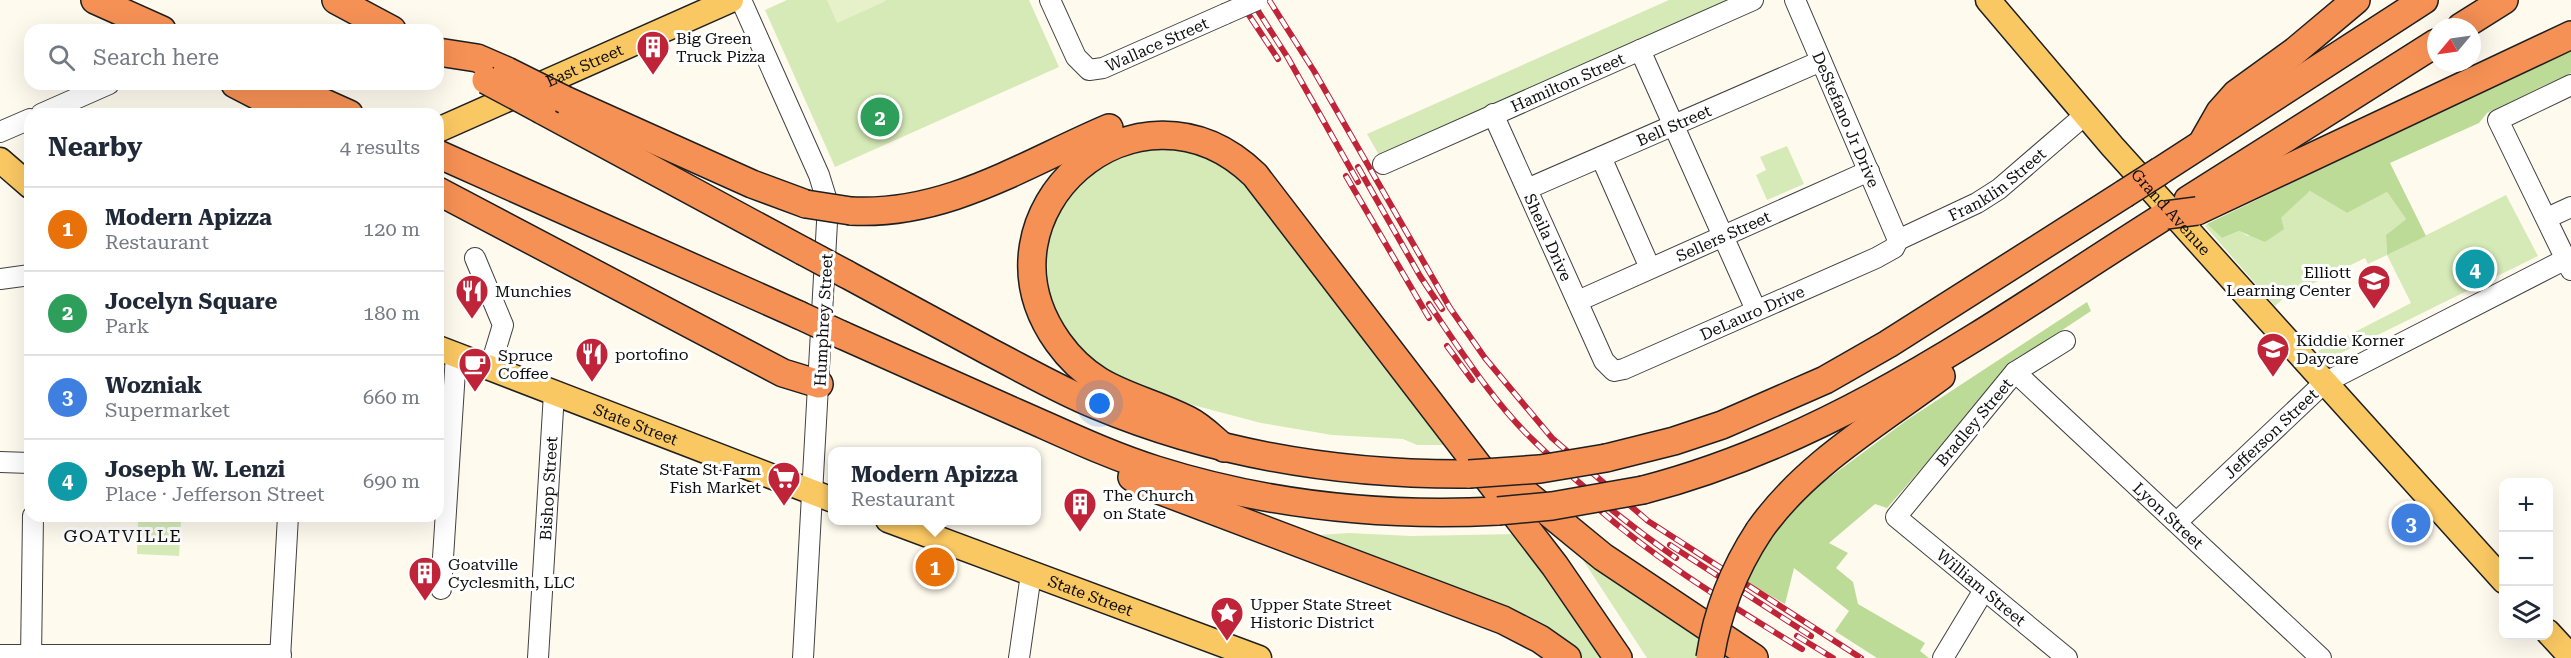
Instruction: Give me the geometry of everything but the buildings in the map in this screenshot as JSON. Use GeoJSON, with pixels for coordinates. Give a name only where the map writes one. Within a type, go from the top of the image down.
{"type":"FeatureCollection","features":[{"type":"Feature","properties":{"kind":"highway"},"geometry":{"type":"LineString","coordinates":[[95,0],[149,24]]}},
{"type":"Feature","properties":{"kind":"highway"},"geometry":{"type":"LineString","coordinates":[[336,0],[381,24]]}},
{"type":"Feature","properties":{"kind":"highway"},"geometry":{"type":"LineString","coordinates":[[2202,144],[2220,112],[2236,94],[2294,52],[2356,0]]}},
{"type":"Feature","properties":{"kind":"highway"},"geometry":{"type":"LineString","coordinates":[[444,54],[477,58],[497,76],[553,105],[803,251],[1085,401],[1141,423],[1224,448],[1284,461],[1346,470],[1469,474],[1540,469],[1606,458],[1674,441],[1722,425],[1825,380],[1888,344],[2424,0]]}},
{"type":"Feature","properties":{"kind":"highway"},"geometry":{"type":"LineString","coordinates":[[2475,18],[2504,0]]}},
{"type":"Feature","properties":{"kind":"highway"},"geometry":{"type":"LineString","coordinates":[[2175,213],[2571,35]]}},
{"type":"Feature","properties":{"kind":"highway"},"geometry":{"type":"LineString","coordinates":[[444,156],[1099,449],[1185,479],[1270,499],[1393,512],[1498,512],[1552,506],[1643,490],[1731,463],[1806,433],[1876,397],[2175,213],[2427,49]]}},
{"type":"Feature","properties":{"kind":"highway"},"geometry":{"type":"LineString","coordinates":[[247,90],[281,108]]}},
{"type":"Feature","properties":{"kind":"highway"},"geometry":{"type":"LineString","coordinates":[[296,90],[336,108]]}},
{"type":"Feature","properties":{"kind":"highway"},"geometry":{"type":"LineString","coordinates":[[553,105],[806,204],[851,211],[902,210],[954,198],[1107,129],[1132,121],[1167,118],[1195,122],[1216,129],[1248,148],[1278,180],[1604,606],[1637,658]]}},
{"type":"Feature","properties":{"kind":"highway"},"geometry":{"type":"LineString","coordinates":[[1224,448],[1190,421],[1128,397],[1091,375],[1059,343],[1040,306],[1034,280],[1033,255],[1038,230],[1046,208],[1058,187],[1076,167],[1097,152],[1120,141],[1159,135],[1190,137],[1225,151],[1255,175],[1555,566],[1618,658]]}},
{"type":"Feature","properties":{"kind":"highway"},"geometry":{"type":"LineString","coordinates":[[444,194],[783,373],[819,384]]}},
{"type":"Feature","properties":{"kind":"highway"},"geometry":{"type":"LineString","coordinates":[[1710,658],[1716,625],[1743,558],[1759,531],[1785,499],[1815,471],[1950,369],[1977,334]]}},
{"type":"Feature","properties":{"kind":"highway"},"geometry":{"type":"LineString","coordinates":[[1099,449],[1123,471],[1143,484],[1496,617],[1540,639],[1567,658]]}},
{"type":"Feature","properties":{"kind":"highway"},"geometry":{"type":"LineString","coordinates":[[1509,480],[1602,557],[1754,658]]}},
{"type":"Feature","properties":{"kind":"main road","name":"East Street"},"geometry":{"type":"LineString","coordinates":[[444,127],[731,0]]}},
{"type":"Feature","properties":{"kind":"main road","name":"Grand Avenue"},"geometry":{"type":"LineString","coordinates":[[1988,0],[2085,115],[2499,576]]}},
{"type":"Feature","properties":{"kind":"main road"},"geometry":{"type":"LineString","coordinates":[[0,159],[24,181]]}},
{"type":"Feature","properties":{"kind":"main road","name":"State Street"},"geometry":{"type":"LineString","coordinates":[[447,352],[823,495]]}},
{"type":"Feature","properties":{"kind":"main road","name":"State Street"},"geometry":{"type":"LineString","coordinates":[[901,525],[1253,657]]}},
{"type":"Feature","properties":{"kind":"main road"},"geometry":{"type":"LineString","coordinates":[[2553,637],[2571,657]]}},
{"type":"Feature","properties":{"kind":"street","name":"Humphrey Street"},"geometry":{"type":"LineString","coordinates":[[741,0],[827,198],[819,384],[823,495],[803,658]]}},
{"type":"Feature","properties":{"kind":"street","name":"Wallace Street"},"geometry":{"type":"LineString","coordinates":[[1050,0],[1076,57],[1089,70],[1102,69],[1257,0]]}},
{"type":"Feature","properties":{"kind":"street","name":"Hamilton Street"},"geometry":{"type":"LineString","coordinates":[[1383,164],[1753,0]]}},
{"type":"Feature","properties":{"kind":"street","name":"DeStefano Jr Drive"},"geometry":{"type":"LineString","coordinates":[[1795,0],[1898,240]]}},
{"type":"Feature","properties":{"kind":"street"},"geometry":{"type":"LineString","coordinates":[[1640,50],[1756,310]]}},
{"type":"Feature","properties":{"kind":"street","name":"Bell Street"},"geometry":{"type":"LineString","coordinates":[[1527,189],[1821,61]]}},
{"type":"Feature","properties":{"kind":"street"},"geometry":{"type":"LineString","coordinates":[[2568,264],[2498,120],[2571,85]]}},
{"type":"Feature","properties":{"kind":"street"},"geometry":{"type":"LineString","coordinates":[[55,108],[95,90]]}},
{"type":"Feature","properties":{"kind":"street","name":"Sheila Drive"},"geometry":{"type":"LineString","coordinates":[[1493,114],[1604,362]]}},
{"type":"Feature","properties":{"kind":"street","name":"Franklin Street"},"geometry":{"type":"LineString","coordinates":[[1898,240],[1977,203],[1999,189],[2085,115]]}},
{"type":"Feature","properties":{"kind":"street"},"geometry":{"type":"LineString","coordinates":[[0,132],[24,122]]}},
{"type":"Feature","properties":{"kind":"street"},"geometry":{"type":"LineString","coordinates":[[1601,158],[1650,268]]}},
{"type":"Feature","properties":{"kind":"street","name":"Sellers Street"},"geometry":{"type":"LineString","coordinates":[[1578,301],[1869,171]]}},
{"type":"Feature","properties":{"kind":"street"},"geometry":{"type":"LineString","coordinates":[[2547,218],[2571,207]]}},
{"type":"Feature","properties":{"kind":"street","name":"DeLauro Drive"},"geometry":{"type":"LineString","coordinates":[[1604,362],[1614,371],[1624,369],[1876,258],[1894,248],[1898,240]]}},
{"type":"Feature","properties":{"kind":"street"},"geometry":{"type":"LineString","coordinates":[[475,258],[503,325],[490,368]]}},
{"type":"Feature","properties":{"kind":"street","name":"Jefferson Street"},"geometry":{"type":"LineString","coordinates":[[2176,522],[2324,383],[2568,264]]}},
{"type":"Feature","properties":{"kind":"street"},"geometry":{"type":"LineString","coordinates":[[0,279],[24,276]]}},
{"type":"Feature","properties":{"kind":"street","name":"Bradley Street"},"geometry":{"type":"LineString","coordinates":[[1896,517],[2015,372],[2065,341]]}},
{"type":"Feature","properties":{"kind":"street"},"geometry":{"type":"LineString","coordinates":[[444,470],[447,352]]}},
{"type":"Feature","properties":{"kind":"street","name":"Lyon Street"},"geometry":{"type":"LineString","coordinates":[[2015,372],[2321,658]]}},
{"type":"Feature","properties":{"kind":"street","name":"Bishop Street"},"geometry":{"type":"LineString","coordinates":[[538,658],[554,393]]}},
{"type":"Feature","properties":{"kind":"street"},"geometry":{"type":"LineString","coordinates":[[0,462],[24,463]]}},
{"type":"Feature","properties":{"kind":"street","name":"William Street"},"geometry":{"type":"LineString","coordinates":[[1896,517],[2067,658]]}},
{"type":"Feature","properties":{"kind":"street"},"geometry":{"type":"LineString","coordinates":[[31,657],[33,522]]}},
{"type":"Feature","properties":{"kind":"street"},"geometry":{"type":"LineString","coordinates":[[0,655],[280,657],[288,522]]}},
{"type":"Feature","properties":{"kind":"street"},"geometry":{"type":"LineString","coordinates":[[441,589],[443,522]]}},
{"type":"Feature","properties":{"kind":"street"},"geometry":{"type":"LineString","coordinates":[[1019,658],[1031,574]]}},
{"type":"Feature","properties":{"kind":"street"},"geometry":{"type":"LineString","coordinates":[[1943,658],[1984,590]]}},
{"type":"Feature","properties":{"kind":"green space"},"geometry":{"type":"Polygon","coordinates":[[[787,0],[1029,0],[1059,67],[835,167],[765,10],[787,0]]]}},
{"type":"Feature","properties":{"kind":"green space"},"geometry":{"type":"Polygon","coordinates":[[[827,0],[885,0],[886,1],[837,23],[827,0]]]}},
{"type":"Feature","properties":{"kind":"green space"},"geometry":{"type":"Polygon","coordinates":[[[1669,0],[1730,0],[1379,155],[1367,134],[1669,0]]]}},
{"type":"Feature","properties":{"kind":"green space"},"geometry":{"type":"Polygon","coordinates":[[[2571,48],[2571,73],[2487,113],[2479,123],[2390,163],[2426,236],[2387,255],[2386,235],[2406,219],[2387,192],[2347,213],[2310,191],[2281,218],[2284,229],[2265,242],[2239,231],[2222,238],[2207,224],[2571,48]]]}},
{"type":"Feature","properties":{"kind":"green space"},"geometry":{"type":"Polygon","coordinates":[[[1787,146],[1804,184],[1767,200],[1756,175],[1766,170],[1760,157],[1787,146]]]}},
{"type":"Feature","properties":{"kind":"green space"},"geometry":{"type":"Polygon","coordinates":[[[1132,147],[1192,149],[1239,173],[1446,445],[1417,445],[1403,439],[1332,435],[1261,423],[1155,395],[1120,380],[1092,361],[1066,335],[1049,305],[1046,240],[1073,184],[1132,147]]]}},
{"type":"Feature","properties":{"kind":"green space"},"geometry":{"type":"Polygon","coordinates":[[[2310,191],[2347,213],[2387,192],[2406,219],[2386,235],[2387,255],[2368,264],[2365,258],[2284,298],[2275,306],[2205,226],[2207,224],[2222,238],[2239,231],[2248,236],[2281,218],[2310,191]]]}},
{"type":"Feature","properties":{"kind":"green space"},"geometry":{"type":"Polygon","coordinates":[[[2506,195],[2538,256],[2327,360],[2318,351],[2411,303],[2387,255],[2506,195]]]}},
{"type":"Feature","properties":{"kind":"green space"},"geometry":{"type":"Polygon","coordinates":[[[2087,302],[2091,311],[2014,362],[1887,508],[1875,504],[1829,543],[1848,553],[1836,568],[1853,582],[1858,604],[1925,643],[1920,651],[1929,658],[1877,658],[1835,631],[1849,611],[1794,568],[1785,604],[1745,581],[1768,537],[1818,486],[1907,420],[2087,302]]]}},
{"type":"Feature","properties":{"kind":"green space"},"geometry":{"type":"Polygon","coordinates":[[[138,522],[181,522],[179,556],[137,554],[138,522]]]}},
{"type":"Feature","properties":{"kind":"green space"},"geometry":{"type":"Polygon","coordinates":[[[1349,533],[1411,536],[1518,534],[1606,658],[1577,658],[1336,547],[1318,535],[1349,533]]]}},
{"type":"Feature","properties":{"kind":"green space"},"geometry":{"type":"Polygon","coordinates":[[[1579,554],[1705,630],[1701,658],[1647,658],[1579,554]]]}},
{"type":"Feature","properties":{"kind":"railway"},"geometry":{"type":"LineString","coordinates":[[1239,0],[1278,59]]}},
{"type":"Feature","properties":{"kind":"railway"},"geometry":{"type":"LineString","coordinates":[[1251,0],[1288,58],[1358,182]]}},
{"type":"Feature","properties":{"kind":"railway"},"geometry":{"type":"LineString","coordinates":[[1269,0],[1314,71],[1450,308],[1485,358],[1552,438],[1648,521],[1861,658]]}},
{"type":"Feature","properties":{"kind":"railway"},"geometry":{"type":"LineString","coordinates":[[1358,167],[1420,276],[1442,309]]}},
{"type":"Feature","properties":{"kind":"railway"},"geometry":{"type":"LineString","coordinates":[[1346,176],[1429,318]]}},
{"type":"Feature","properties":{"kind":"railway"},"geometry":{"type":"LineString","coordinates":[[1429,304],[1478,376],[1520,427],[1585,488],[1676,558]]}},
{"type":"Feature","properties":{"kind":"railway"},"geometry":{"type":"LineString","coordinates":[[1447,346],[1472,380]]}},
{"type":"Feature","properties":{"kind":"railway"},"geometry":{"type":"LineString","coordinates":[[1586,498],[1664,560],[1718,597],[1802,649]]}},
{"type":"Feature","properties":{"kind":"railway"},"geometry":{"type":"LineString","coordinates":[[1670,545],[1811,636]]}},
{"type":"Feature","properties":{"kind":"railway"},"geometry":{"type":"LineString","coordinates":[[1797,636],[1833,658]]}},
{"type":"Feature","properties":{"kind":"place","name":"Big Green Truck Pizza"},"geometry":{"type":"Point","coordinates":[653,76]}},
{"type":"Feature","properties":{"kind":"place","name":"Jocelyn Square"},"geometry":{"type":"Point","coordinates":[880,117]}},
{"type":"Feature","properties":{"kind":"place","name":"Joseph W. Lenzi"},"geometry":{"type":"Point","coordinates":[2475,269]}},
{"type":"Feature","properties":{"kind":"place","name":"Elliott Learning Center"},"geometry":{"type":"Point","coordinates":[2374,310]}},
{"type":"Feature","properties":{"kind":"place","name":"Munchies"},"geometry":{"type":"Point","coordinates":[472,320]}},
{"type":"Feature","properties":{"kind":"place","name":"Kiddie Korner Daycare"},"geometry":{"type":"Point","coordinates":[2273,378]}},
{"type":"Feature","properties":{"kind":"place","name":"portofino"},"geometry":{"type":"Point","coordinates":[592,383]}},
{"type":"Feature","properties":{"kind":"place","name":"Spruce Coffee"},"geometry":{"type":"Point","coordinates":[475,393]}},
{"type":"Feature","properties":{"kind":"place","name":"State St Farm Fish Market"},"geometry":{"type":"Point","coordinates":[784,507]}},
{"type":"Feature","properties":{"kind":"place","name":"Wozniak"},"geometry":{"type":"Point","coordinates":[2411,523]}},
{"type":"Feature","properties":{"kind":"place","name":"The Church on State"},"geometry":{"type":"Point","coordinates":[1080,533]}},
{"type":"Feature","properties":{"kind":"place","name":"Modern Apizza"},"geometry":{"type":"Point","coordinates":[935,567]}},
{"type":"Feature","properties":{"kind":"place","name":"Goatville Cyclesmith, LLC"},"geometry":{"type":"Point","coordinates":[425,602]}},
{"type":"Feature","properties":{"kind":"place","name":"Upper State Street Historic District"},"geometry":{"type":"Point","coordinates":[1227,642]}},
{"type":"Feature","properties":{"kind":"district","name":"GOATVILLE"},"geometry":{"type":"Point","coordinates":[123,536]}}]}
